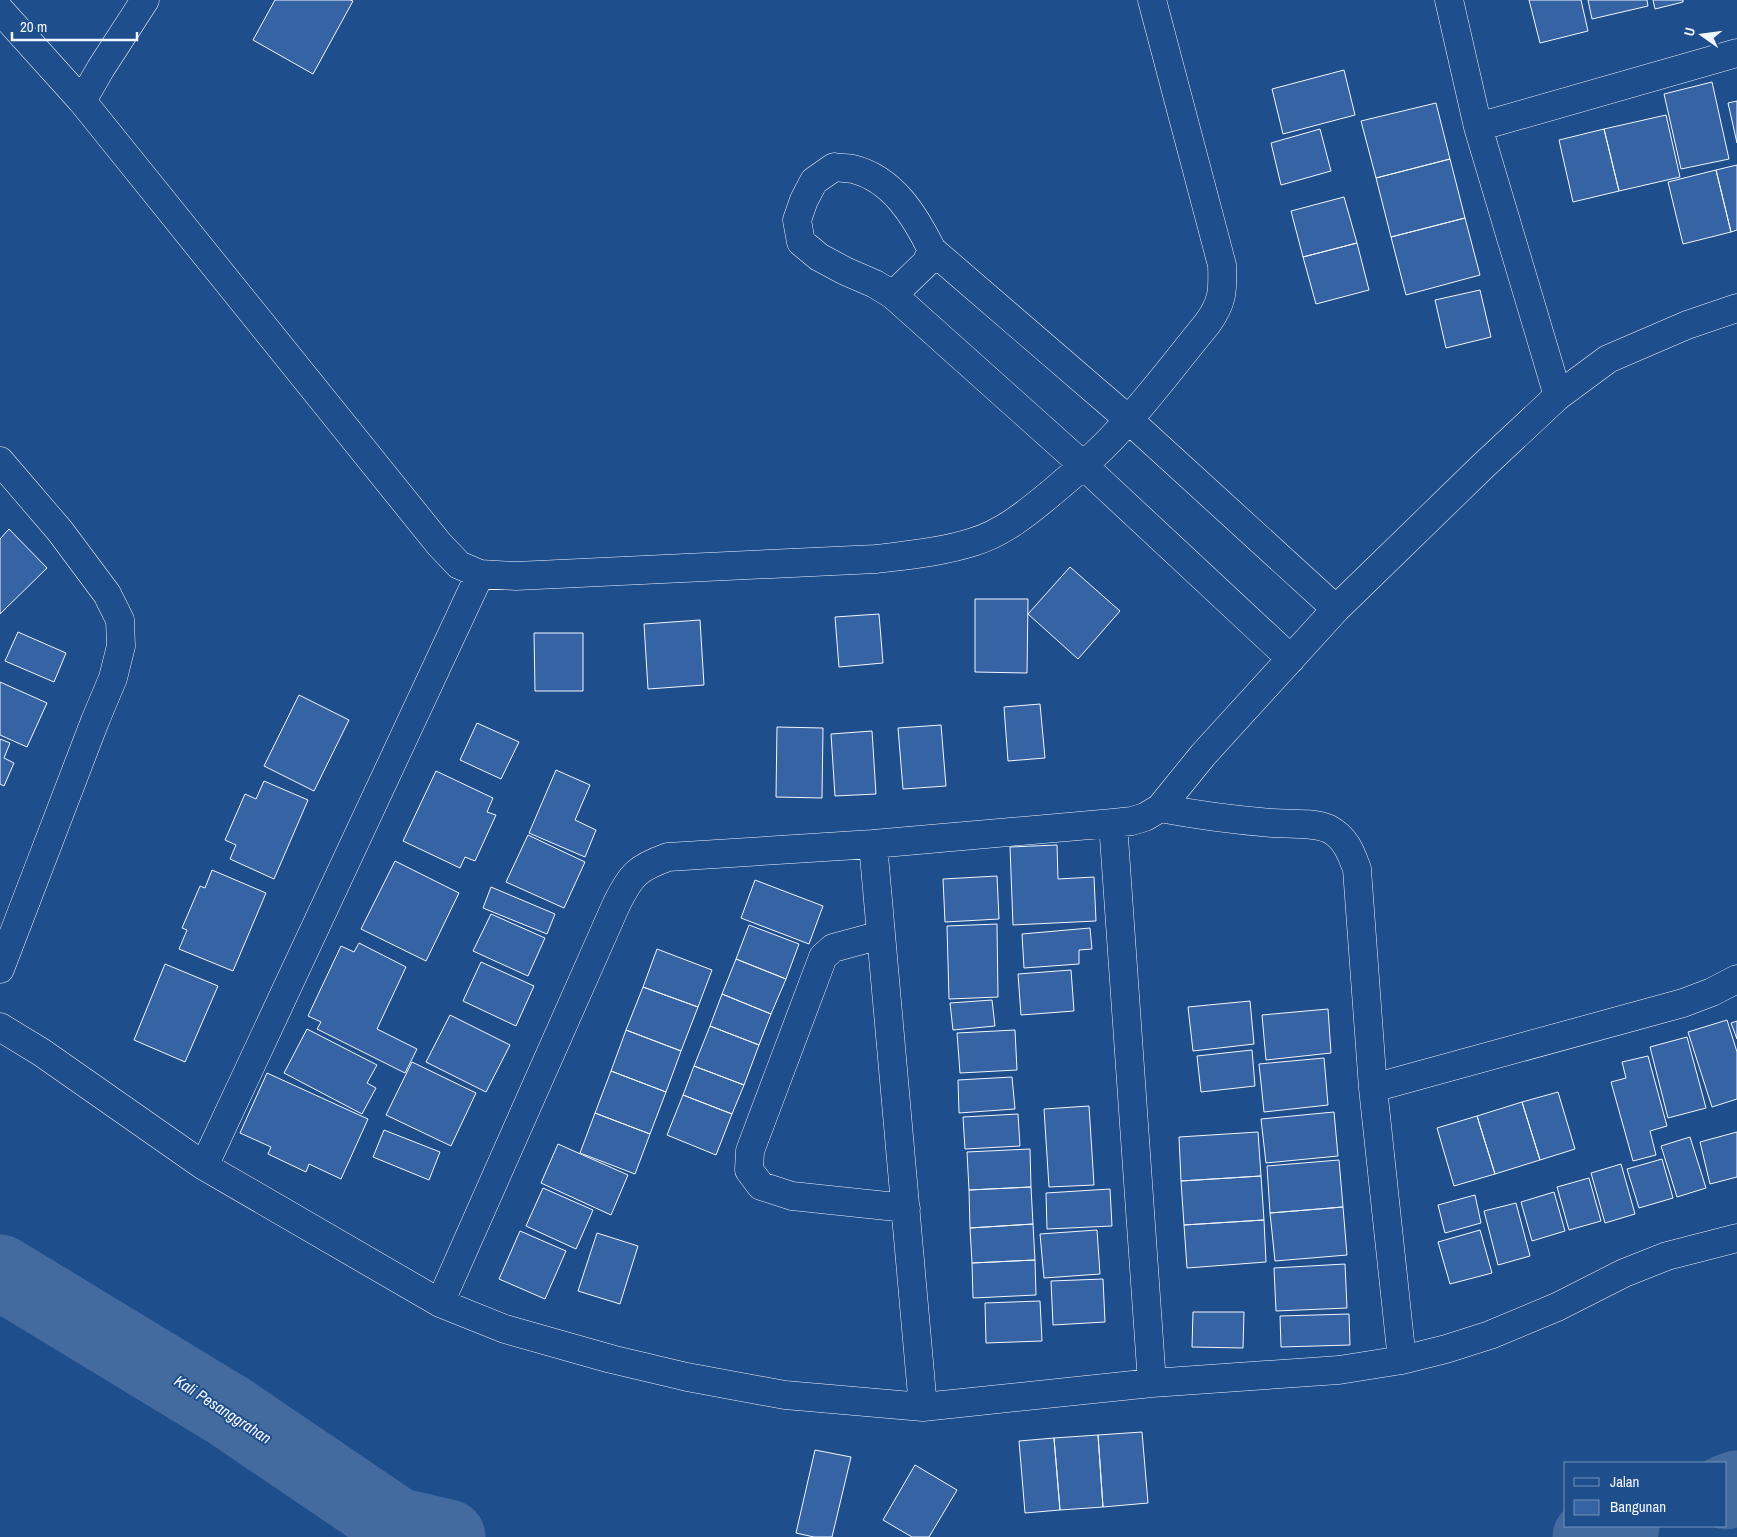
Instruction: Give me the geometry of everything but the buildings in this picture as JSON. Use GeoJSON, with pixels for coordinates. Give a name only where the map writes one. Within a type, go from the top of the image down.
{"type":"FeatureCollection","features":[{"type":"Feature","properties":{"kind":"street"},"geometry":{"type":"LineString","coordinates":[[82,101],[145,0]]}},
{"type":"Feature","properties":{"kind":"street"},"geometry":{"type":"LineString","coordinates":[[0,10],[82,101],[439,544],[459,565],[480,574],[516,576],[593,574],[876,559],[913,554],[974,542],[1002,529],[1024,515],[1084,466],[1128,419],[1208,324],[1216,311],[1223,290],[1222,265],[1152,0]]}},
{"type":"Feature","properties":{"kind":"street"},"geometry":{"type":"LineString","coordinates":[[1449,0],[1478,126],[1558,396]]}},
{"type":"Feature","properties":{"kind":"street"},"geometry":{"type":"LineString","coordinates":[[1478,126],[1737,53]]}},
{"type":"Feature","properties":{"kind":"street"},"geometry":{"type":"LineString","coordinates":[[1291,659],[1084,466],[894,295],[819,257],[801,242],[797,220],[814,180],[834,167],[854,169],[890,188],[917,220],[932,250],[1128,419],[1336,609]]}},
{"type":"Feature","properties":{"kind":"street"},"geometry":{"type":"LineString","coordinates":[[894,295],[926,263],[932,250]]}},
{"type":"Feature","properties":{"kind":"street"},"geometry":{"type":"LineString","coordinates":[[440,1303],[616,903],[628,882],[639,871],[652,863],[668,857],[873,844],[1113,823],[1132,821],[1145,817],[1160,808],[1203,755],[1336,609],[1558,396],[1608,358],[1687,325],[1737,308]]}},
{"type":"Feature","properties":{"kind":"street"},"geometry":{"type":"LineString","coordinates":[[0,461],[60,531],[107,594],[120,620],[122,646],[114,678],[95,721],[0,969]]}},
{"type":"Feature","properties":{"kind":"street"},"geometry":{"type":"LineString","coordinates":[[204,1166],[480,574]]}},
{"type":"Feature","properties":{"kind":"street"},"geometry":{"type":"LineString","coordinates":[[1160,808],[1228,819],[1306,824],[1329,829],[1348,844],[1357,869],[1373,1088],[1402,1360]]}},
{"type":"Feature","properties":{"kind":"street"},"geometry":{"type":"LineString","coordinates":[[1113,823],[1152,1383]]}},
{"type":"Feature","properties":{"kind":"street"},"geometry":{"type":"LineString","coordinates":[[873,844],[923,1407]]}},
{"type":"Feature","properties":{"kind":"street"},"geometry":{"type":"LineString","coordinates":[[881,935],[846,943],[833,948],[822,957],[750,1151],[749,1170],[761,1186],[792,1196],[906,1208]]}},
{"type":"Feature","properties":{"kind":"street"},"geometry":{"type":"LineString","coordinates":[[1373,1088],[1683,1003],[1712,992],[1737,978]]}},
{"type":"Feature","properties":{"kind":"street"},"geometry":{"type":"LineString","coordinates":[[0,1027],[41,1052],[204,1166],[440,1303],[505,1329],[611,1358],[687,1377],[785,1396],[923,1407],[1152,1383],[1339,1370],[1402,1360],[1490,1335],[1557,1306],[1624,1273],[1667,1256],[1737,1238]]}},
{"type":"Feature","properties":{"kind":"waterway","name":"Kali Pesanggrahan"},"geometry":{"type":"LineString","coordinates":[[0,1272],[229,1411],[397,1525],[448,1537]]}},
{"type":"Feature","properties":{"kind":"waterway","name":"Kali Pesanggrahan"},"geometry":{"type":"LineString","coordinates":[[1727,1492],[1737,1488]]}},
{"type":"Feature","properties":{"kind":"waterway","name":"Kali Pesanggrahan"},"geometry":{"type":"LineString","coordinates":[[1590,1537],[1619,1527]]}}]}
